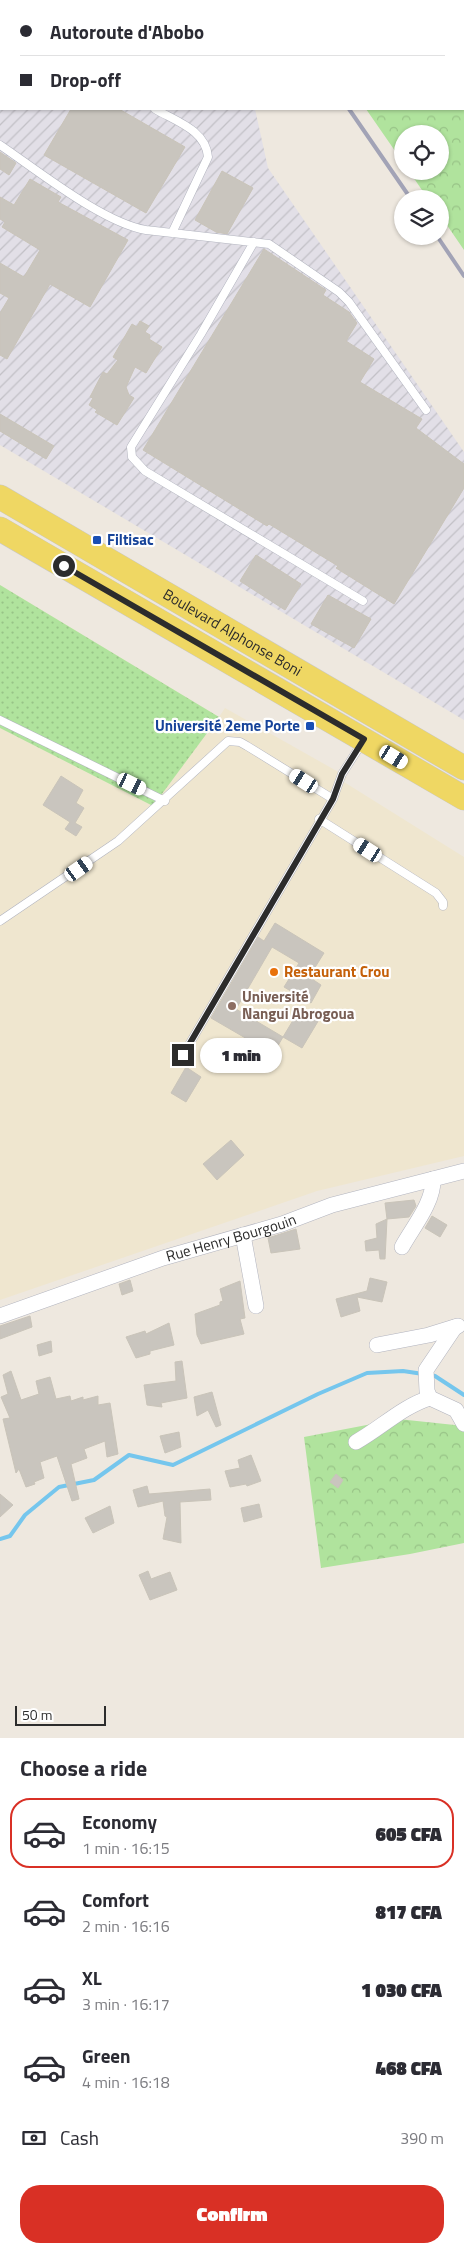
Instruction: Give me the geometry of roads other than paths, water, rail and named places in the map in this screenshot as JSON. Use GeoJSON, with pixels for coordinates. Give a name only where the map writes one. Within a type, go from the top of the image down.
{"type":"FeatureCollection","features":[{"type":"Feature","properties":{"kind":"main road","name":"Boulevard Alphonse Boni"},"geometry":{"type":"LineString","coordinates":[[0,497],[464,768]]}},
{"type":"Feature","properties":{"kind":"main road"},"geometry":{"type":"LineString","coordinates":[[0,529],[464,798]]}},
{"type":"Feature","properties":{"kind":"street","name":"Rue Henry Bourgouin"},"geometry":{"type":"LineString","coordinates":[[0,1316],[162,1258],[282,1224],[332,1205],[464,1171]]}},
{"type":"Feature","properties":{"kind":"street"},"geometry":{"type":"LineString","coordinates":[[402,1247],[429,1199],[433,1188],[433,1179]]}},
{"type":"Feature","properties":{"kind":"street"},"geometry":{"type":"LineString","coordinates":[[243,1235],[256,1306]]}},
{"type":"Feature","properties":{"kind":"street"},"geometry":{"type":"LineString","coordinates":[[377,1345],[429,1336],[459,1326]]}},
{"type":"Feature","properties":{"kind":"street"},"geometry":{"type":"LineString","coordinates":[[428,1394],[426,1370],[459,1326]]}},
{"type":"Feature","properties":{"kind":"street"},"geometry":{"type":"LineString","coordinates":[[428,1394],[456,1410],[464,1424]]}},
{"type":"Feature","properties":{"kind":"street"},"geometry":{"type":"LineString","coordinates":[[356,1442],[381,1428],[428,1394]]}},
{"type":"Feature","properties":{"kind":"lane"},"geometry":{"type":"LineString","coordinates":[[157,110],[197,133],[207,146],[208,157],[172,233]]}},
{"type":"Feature","properties":{"kind":"lane"},"geometry":{"type":"LineString","coordinates":[[0,145],[78,198],[128,226],[269,244],[339,292],[349,302],[426,410]]}},
{"type":"Feature","properties":{"kind":"lane"},"geometry":{"type":"LineString","coordinates":[[254,242],[201,334],[132,447],[132,458],[145,471],[363,601]]}},
{"type":"Feature","properties":{"kind":"lane"},"geometry":{"type":"LineString","coordinates":[[0,720],[165,801]]}},
{"type":"Feature","properties":{"kind":"lane"},"geometry":{"type":"LineString","coordinates":[[183,1055],[319,819],[333,799],[342,774],[364,739]]}},
{"type":"Feature","properties":{"kind":"lane"},"geometry":{"type":"LineString","coordinates":[[0,921],[118,841],[165,801],[220,746],[234,741],[247,746],[333,799]]}},
{"type":"Feature","properties":{"kind":"lane"},"geometry":{"type":"LineString","coordinates":[[319,819],[436,893],[443,902],[443,906]]}},
{"type":"Feature","properties":{"kind":"waterway"},"geometry":{"type":"LineString","coordinates":[[0,1539],[10,1536],[25,1515],[59,1487],[94,1480],[129,1455],[173,1465],[318,1394],[367,1373],[403,1371],[423,1374]]}},
{"type":"Feature","properties":{"kind":"waterway"},"geometry":{"type":"LineString","coordinates":[[430,1375],[435,1376],[464,1395]]}},
{"type":"Feature","properties":{"kind":"railway"},"geometry":{"type":"LineString","coordinates":[[350,110],[405,190]]}},
{"type":"Feature","properties":{"kind":"railway"},"geometry":{"type":"LineString","coordinates":[[443,245],[464,276]]}},
{"type":"Feature","properties":{"kind":"place","name":"Filtisac"},"geometry":{"type":"Point","coordinates":[97,540]}},
{"type":"Feature","properties":{"kind":"place","name":"Université 2eme Porte"},"geometry":{"type":"Point","coordinates":[310,726]}},
{"type":"Feature","properties":{"kind":"place","name":"Restaurant Crou"},"geometry":{"type":"Point","coordinates":[274,972]}},
{"type":"Feature","properties":{"kind":"place","name":"Université Nangui Abrogoua"},"geometry":{"type":"Point","coordinates":[232,1006]}}]}
